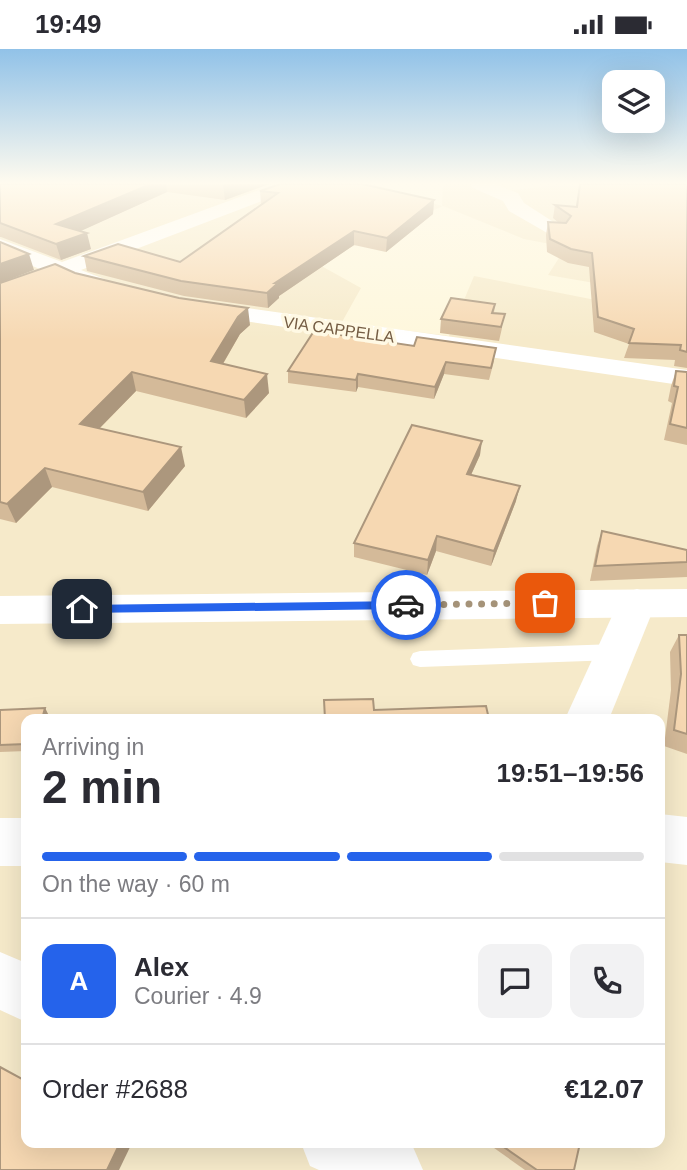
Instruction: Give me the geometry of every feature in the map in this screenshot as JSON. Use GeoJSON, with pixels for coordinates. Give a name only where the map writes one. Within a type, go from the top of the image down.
{"type":"FeatureCollection","features":[{"type":"Feature","properties":{"kind":"street"},"geometry":{"type":"LineString","coordinates":[[0,293],[147,236]]}},
{"type":"Feature","properties":{"kind":"street"},"geometry":{"type":"LineString","coordinates":[[0,246],[88,282],[123,291]]}},
{"type":"Feature","properties":{"kind":"street","name":"VIA CAPPELLA"},"geometry":{"type":"LineString","coordinates":[[171,303],[687,378]]}},
{"type":"Feature","properties":{"kind":"street"},"geometry":{"type":"LineString","coordinates":[[589,714],[636,603]]}},
{"type":"Feature","properties":{"kind":"street"},"geometry":{"type":"LineString","coordinates":[[0,610],[687,603]]}},
{"type":"Feature","properties":{"kind":"street"},"geometry":{"type":"LineString","coordinates":[[665,839],[687,841]]}},
{"type":"Feature","properties":{"kind":"street"},"geometry":{"type":"LineString","coordinates":[[0,842],[21,842]]}},
{"type":"Feature","properties":{"kind":"street"},"geometry":{"type":"LineString","coordinates":[[0,980],[21,990]]}},
{"type":"Feature","properties":{"kind":"street"},"geometry":{"type":"LineString","coordinates":[[344,1148],[390,1170]]}},
{"type":"Feature","properties":{"kind":"lane"},"geometry":{"type":"LineString","coordinates":[[420,659],[616,652]]}},
{"type":"Feature","properties":{"kind":"shaded area"},"geometry":{"type":"Polygon","coordinates":[[[0,236],[375,236],[316,263],[361,288],[342,322],[449,336],[474,276],[687,318],[687,1170],[0,1170],[0,236]]]}},
{"type":"Feature","properties":{"kind":"shaded area"},"geometry":{"type":"Polygon","coordinates":[[[517,236],[687,236],[687,299],[548,275],[566,247],[517,236]]]}},
{"type":"Feature","properties":{"kind":"building"},"geometry":{"type":"Polygon","coordinates":[[[36,236],[78,236],[56,244],[36,236]]]}},
{"type":"Feature","properties":{"kind":"building"},"geometry":{"type":"Polygon","coordinates":[[[216,236],[346,236],[275,283],[278,283],[267,293],[181,281],[84,256],[118,244],[180,262],[216,236]]]}},
{"type":"Feature","properties":{"kind":"building"},"geometry":{"type":"Polygon","coordinates":[[[550,236],[687,236],[687,352],[680,350],[681,345],[629,343],[634,329],[598,317],[592,253],[571,249],[550,239],[550,236]]]}},
{"type":"Feature","properties":{"kind":"building"},"geometry":{"type":"Polygon","coordinates":[[[0,242],[29,254],[0,264],[0,242]]]}},
{"type":"Feature","properties":{"kind":"building"},"geometry":{"type":"Polygon","coordinates":[[[55,264],[75,273],[179,298],[248,308],[238,317],[211,361],[267,374],[244,400],[132,372],[80,424],[181,447],[143,492],[45,468],[7,504],[0,502],[0,283],[55,264]]]}},
{"type":"Feature","properties":{"kind":"building"},"geometry":{"type":"Polygon","coordinates":[[[451,298],[495,304],[492,313],[505,314],[501,327],[441,319],[451,298]]]}},
{"type":"Feature","properties":{"kind":"building"},"geometry":{"type":"Polygon","coordinates":[[[314,331],[414,346],[417,337],[496,348],[491,368],[446,362],[435,387],[358,374],[356,380],[288,371],[314,331]]]}},
{"type":"Feature","properties":{"kind":"building"},"geometry":{"type":"Polygon","coordinates":[[[676,371],[687,372],[687,428],[670,424],[678,387],[674,386],[676,371]]]}},
{"type":"Feature","properties":{"kind":"building"},"geometry":{"type":"Polygon","coordinates":[[[412,425],[482,441],[467,474],[520,486],[494,551],[437,536],[428,560],[354,543],[412,425]]]}},
{"type":"Feature","properties":{"kind":"building"},"geometry":{"type":"Polygon","coordinates":[[[602,531],[687,550],[687,562],[595,566],[602,531]]]}},
{"type":"Feature","properties":{"kind":"building"},"geometry":{"type":"Polygon","coordinates":[[[679,635],[687,635],[687,734],[674,730],[681,674],[679,635]]]}},
{"type":"Feature","properties":{"kind":"building"},"geometry":{"type":"Polygon","coordinates":[[[373,699],[374,710],[486,706],[488,714],[325,714],[324,700],[373,699]]]}},
{"type":"Feature","properties":{"kind":"building"},"geometry":{"type":"Polygon","coordinates":[[[45,708],[43,714],[21,714],[21,744],[0,745],[0,710],[45,708]]]}},
{"type":"Feature","properties":{"kind":"building"},"geometry":{"type":"Polygon","coordinates":[[[0,1067],[21,1078],[21,1148],[118,1148],[107,1170],[0,1170],[0,1067]]]}},
{"type":"Feature","properties":{"kind":"building"},"geometry":{"type":"Polygon","coordinates":[[[505,1148],[579,1148],[574,1170],[537,1170],[505,1148]]]}},
{"type":"Feature","properties":{"kind":"way so far"},"geometry":{"type":"LineString","coordinates":[[406,605],[545,603]]}},
{"type":"Feature","properties":{"kind":"route"},"geometry":{"type":"LineString","coordinates":[[82,609],[406,605]]}}]}
